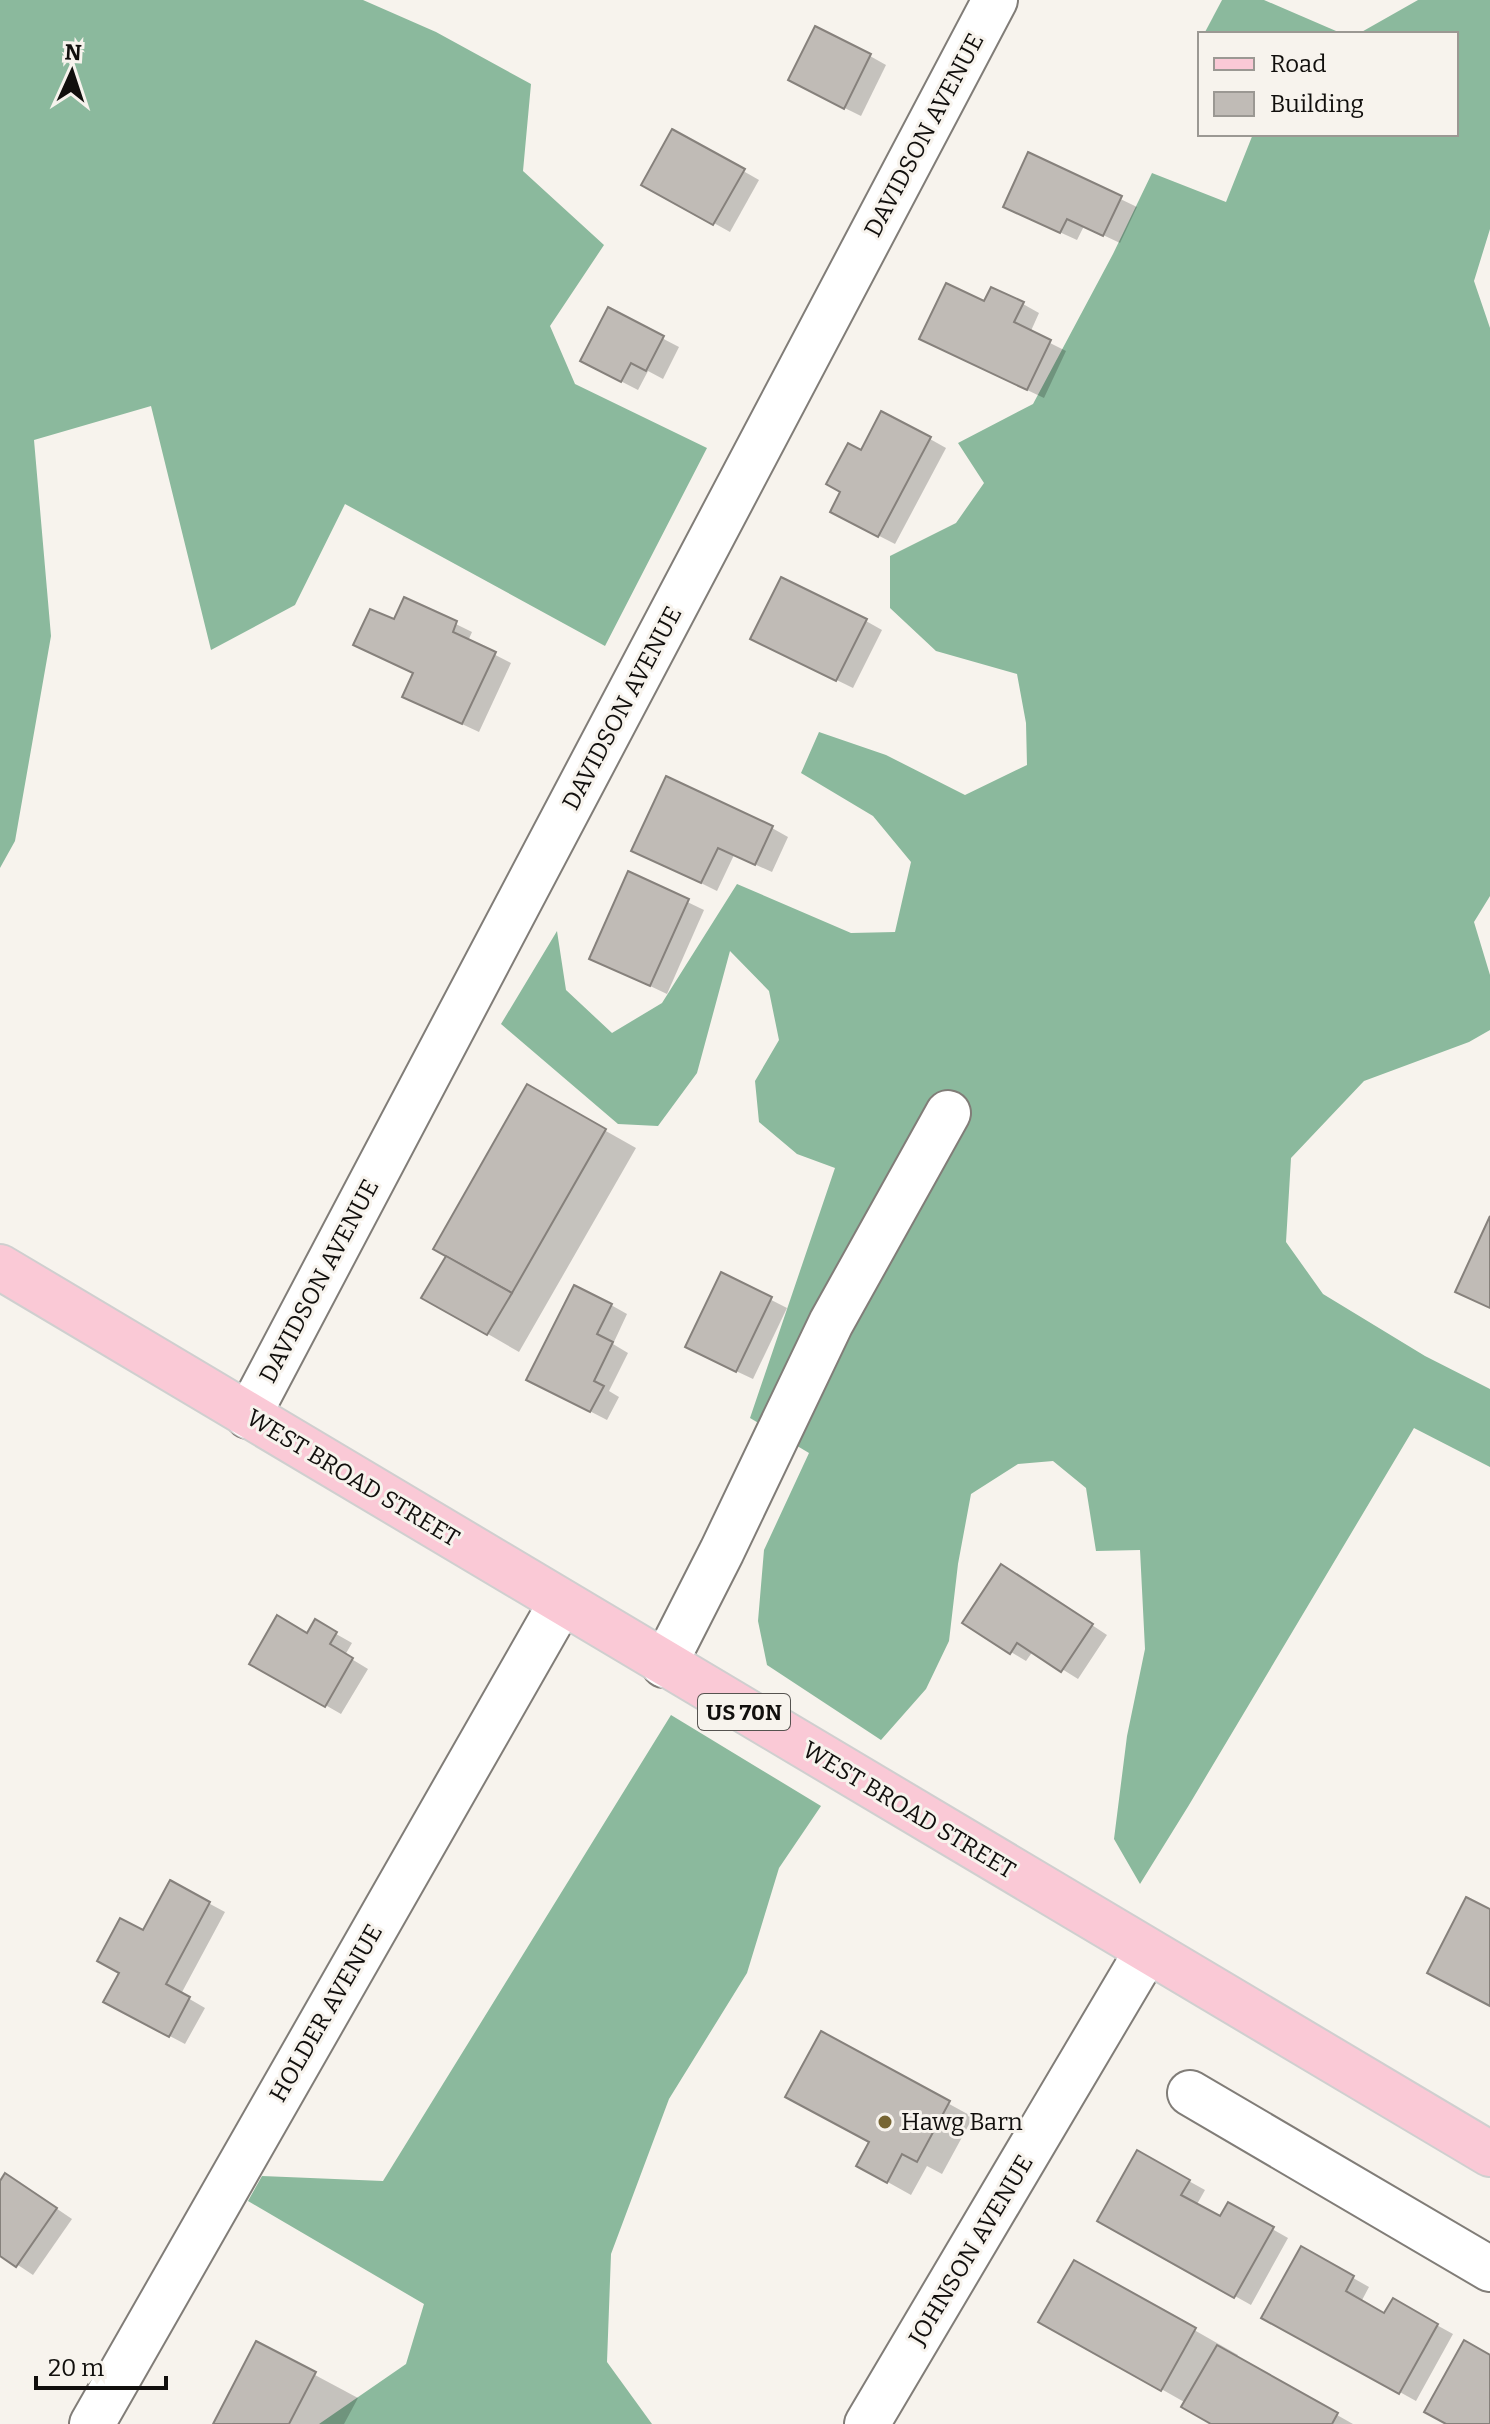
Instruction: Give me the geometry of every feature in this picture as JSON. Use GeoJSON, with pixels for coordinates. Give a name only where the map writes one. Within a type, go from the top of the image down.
{"type":"FeatureCollection","features":[{"type":"Feature","properties":{"kind":"main road","name":"WEST BROAD STREET"},"geometry":{"type":"LineString","coordinates":[[0,1267],[1490,2154]]}},
{"type":"Feature","properties":{"kind":"street","name":"DAVIDSON AVENUE"},"geometry":{"type":"LineString","coordinates":[[248,1416],[995,0]]}},
{"type":"Feature","properties":{"kind":"street"},"geometry":{"type":"LineString","coordinates":[[664,1665],[831,1323],[948,1113]]}},
{"type":"Feature","properties":{"kind":"street","name":"HOLDER AVENUE"},"geometry":{"type":"LineString","coordinates":[[92,2424],[561,1603]]}},
{"type":"Feature","properties":{"kind":"street","name":"JOHNSON AVENUE"},"geometry":{"type":"LineString","coordinates":[[867,2424],[1147,1951]]}},
{"type":"Feature","properties":{"kind":"street"},"geometry":{"type":"LineString","coordinates":[[1190,2093],[1490,2269]]}},
{"type":"Feature","properties":{"kind":"green space"},"geometry":{"type":"Polygon","coordinates":[[[0,0],[363,0],[436,32],[531,84],[523,171],[604,245],[550,326],[575,384],[707,448],[605,646],[345,504],[295,605],[211,650],[151,406],[34,440],[51,636],[15,841],[0,868],[0,0]]]}},
{"type":"Feature","properties":{"kind":"green space"},"geometry":{"type":"Polygon","coordinates":[[[1222,0],[1264,0],[1338,32],[1205,32],[1222,0]]]}},
{"type":"Feature","properties":{"kind":"green space"},"geometry":{"type":"Polygon","coordinates":[[[1418,0],[1490,0],[1490,229],[1474,281],[1490,328],[1490,896],[1474,922],[1490,975],[1490,1030],[1469,1042],[1364,1081],[1291,1158],[1286,1242],[1323,1294],[1425,1356],[1490,1389],[1490,1467],[1414,1428],[1140,1884],[1114,1839],[1127,1736],[1145,1649],[1140,1550],[1096,1551],[1086,1488],[1053,1461],[1018,1464],[971,1494],[958,1564],[949,1641],[926,1689],[881,1740],[767,1665],[758,1621],[764,1550],[809,1453],[750,1418],[835,1168],[797,1154],[759,1122],[755,1081],[779,1040],[769,991],[730,951],[697,1073],[658,1126],[618,1124],[501,1024],[557,931],[566,990],[612,1033],[662,1003],[737,884],[851,933],[895,932],[911,862],[873,816],[801,773],[819,732],[886,755],[965,795],[1027,765],[1026,723],[1017,674],[936,651],[890,608],[890,556],[956,523],[984,483],[958,443],[1033,404],[1113,254],[1152,173],[1226,202],[1252,136],[1458,136],[1458,32],[1362,32],[1418,0]]]}},
{"type":"Feature","properties":{"kind":"green space"},"geometry":{"type":"Polygon","coordinates":[[[671,1715],[821,1806],[779,1868],[747,1973],[669,2099],[611,2254],[607,2362],[652,2424],[319,2424],[406,2364],[424,2304],[248,2201],[262,2176],[383,2181],[671,1715]]]}},
{"type":"Feature","properties":{"kind":"building"},"geometry":{"type":"Polygon","coordinates":[[[815,26],[871,54],[844,109],[788,80],[815,26]]]}},
{"type":"Feature","properties":{"kind":"building"},"geometry":{"type":"Polygon","coordinates":[[[672,129],[745,169],[713,225],[641,185],[672,129]]]}},
{"type":"Feature","properties":{"kind":"building"},"geometry":{"type":"Polygon","coordinates":[[[1028,152],[1122,196],[1103,236],[1067,219],[1060,233],[1003,207],[1028,152]]]}},
{"type":"Feature","properties":{"kind":"building"},"geometry":{"type":"Polygon","coordinates":[[[946,283],[984,301],[991,287],[1024,302],[1014,322],[1051,340],[1027,390],[919,339],[946,283]]]}},
{"type":"Feature","properties":{"kind":"building"},"geometry":{"type":"Polygon","coordinates":[[[608,307],[664,336],[646,371],[631,363],[621,382],[580,361],[608,307]]]}},
{"type":"Feature","properties":{"kind":"building"},"geometry":{"type":"Polygon","coordinates":[[[881,411],[931,437],[878,537],[830,512],[840,492],[826,484],[848,443],[861,450],[881,411]]]}},
{"type":"Feature","properties":{"kind":"building"},"geometry":{"type":"Polygon","coordinates":[[[781,577],[867,619],[836,681],[750,639],[781,577]]]}},
{"type":"Feature","properties":{"kind":"building"},"geometry":{"type":"Polygon","coordinates":[[[404,597],[457,621],[453,632],[496,652],[462,724],[402,697],[413,673],[353,645],[370,609],[394,619],[404,597]]]}},
{"type":"Feature","properties":{"kind":"building"},"geometry":{"type":"Polygon","coordinates":[[[666,776],[773,826],[755,865],[718,848],[701,883],[631,851],[666,776]]]}},
{"type":"Feature","properties":{"kind":"building"},"geometry":{"type":"Polygon","coordinates":[[[628,871],[689,899],[650,986],[589,959],[628,871]]]}},
{"type":"Feature","properties":{"kind":"building"},"geometry":{"type":"Polygon","coordinates":[[[527,1084],[606,1129],[512,1293],[433,1249],[527,1084]]]}},
{"type":"Feature","properties":{"kind":"building"},"geometry":{"type":"Polygon","coordinates":[[[1490,1216],[1490,1308],[1455,1292],[1490,1216]]]}},
{"type":"Feature","properties":{"kind":"building"},"geometry":{"type":"Polygon","coordinates":[[[446,1256],[512,1293],[487,1335],[421,1298],[446,1256]]]}},
{"type":"Feature","properties":{"kind":"building"},"geometry":{"type":"Polygon","coordinates":[[[721,1272],[772,1297],[736,1372],[685,1347],[721,1272]]]}},
{"type":"Feature","properties":{"kind":"building"},"geometry":{"type":"Polygon","coordinates":[[[574,1285],[612,1304],[597,1334],[613,1342],[594,1381],[604,1386],[590,1412],[526,1380],[574,1285]]]}},
{"type":"Feature","properties":{"kind":"building"},"geometry":{"type":"Polygon","coordinates":[[[1001,1564],[1093,1624],[1061,1672],[1017,1643],[1010,1654],[962,1623],[1001,1564]]]}},
{"type":"Feature","properties":{"kind":"building"},"geometry":{"type":"Polygon","coordinates":[[[277,1615],[307,1633],[315,1619],[337,1632],[330,1644],[353,1658],[325,1707],[249,1664],[277,1615]]]}},
{"type":"Feature","properties":{"kind":"building"},"geometry":{"type":"Polygon","coordinates":[[[170,1880],[210,1902],[166,1984],[190,1997],[169,2037],[103,2002],[119,1973],[97,1961],[120,1918],[143,1930],[170,1880]]]}},
{"type":"Feature","properties":{"kind":"building"},"geometry":{"type":"Polygon","coordinates":[[[1466,1897],[1490,1909],[1490,2006],[1427,1973],[1466,1897]]]}},
{"type":"Feature","properties":{"kind":"building","name":"Hawg Barn"},"geometry":{"type":"Polygon","coordinates":[[[821,2031],[950,2101],[917,2162],[902,2154],[887,2183],[856,2166],[869,2142],[785,2097],[821,2031]]]}},
{"type":"Feature","properties":{"kind":"building"},"geometry":{"type":"Polygon","coordinates":[[[1137,2150],[1190,2180],[1181,2195],[1220,2216],[1228,2202],[1274,2227],[1234,2298],[1097,2221],[1137,2150]]]}},
{"type":"Feature","properties":{"kind":"building"},"geometry":{"type":"Polygon","coordinates":[[[5,2173],[57,2208],[16,2267],[0,2256],[0,2181],[5,2173]]]}},
{"type":"Feature","properties":{"kind":"building"},"geometry":{"type":"Polygon","coordinates":[[[1301,2246],[1354,2276],[1346,2291],[1384,2313],[1393,2298],[1438,2324],[1399,2394],[1261,2318],[1301,2246]]]}},
{"type":"Feature","properties":{"kind":"building"},"geometry":{"type":"Polygon","coordinates":[[[1074,2260],[1196,2328],[1161,2391],[1038,2322],[1074,2260]]]}},
{"type":"Feature","properties":{"kind":"building"},"geometry":{"type":"Polygon","coordinates":[[[1464,2340],[1490,2355],[1490,2424],[1446,2424],[1424,2412],[1464,2340]]]}},
{"type":"Feature","properties":{"kind":"building"},"geometry":{"type":"Polygon","coordinates":[[[256,2341],[316,2372],[289,2424],[213,2424],[256,2341]]]}},
{"type":"Feature","properties":{"kind":"building"},"geometry":{"type":"Polygon","coordinates":[[[1217,2345],[1338,2413],[1332,2424],[1211,2424],[1181,2407],[1217,2345]]]}},
{"type":"Feature","properties":{"kind":"place","name":"Hawg Barn"},"geometry":{"type":"Point","coordinates":[885,2122]}}]}
